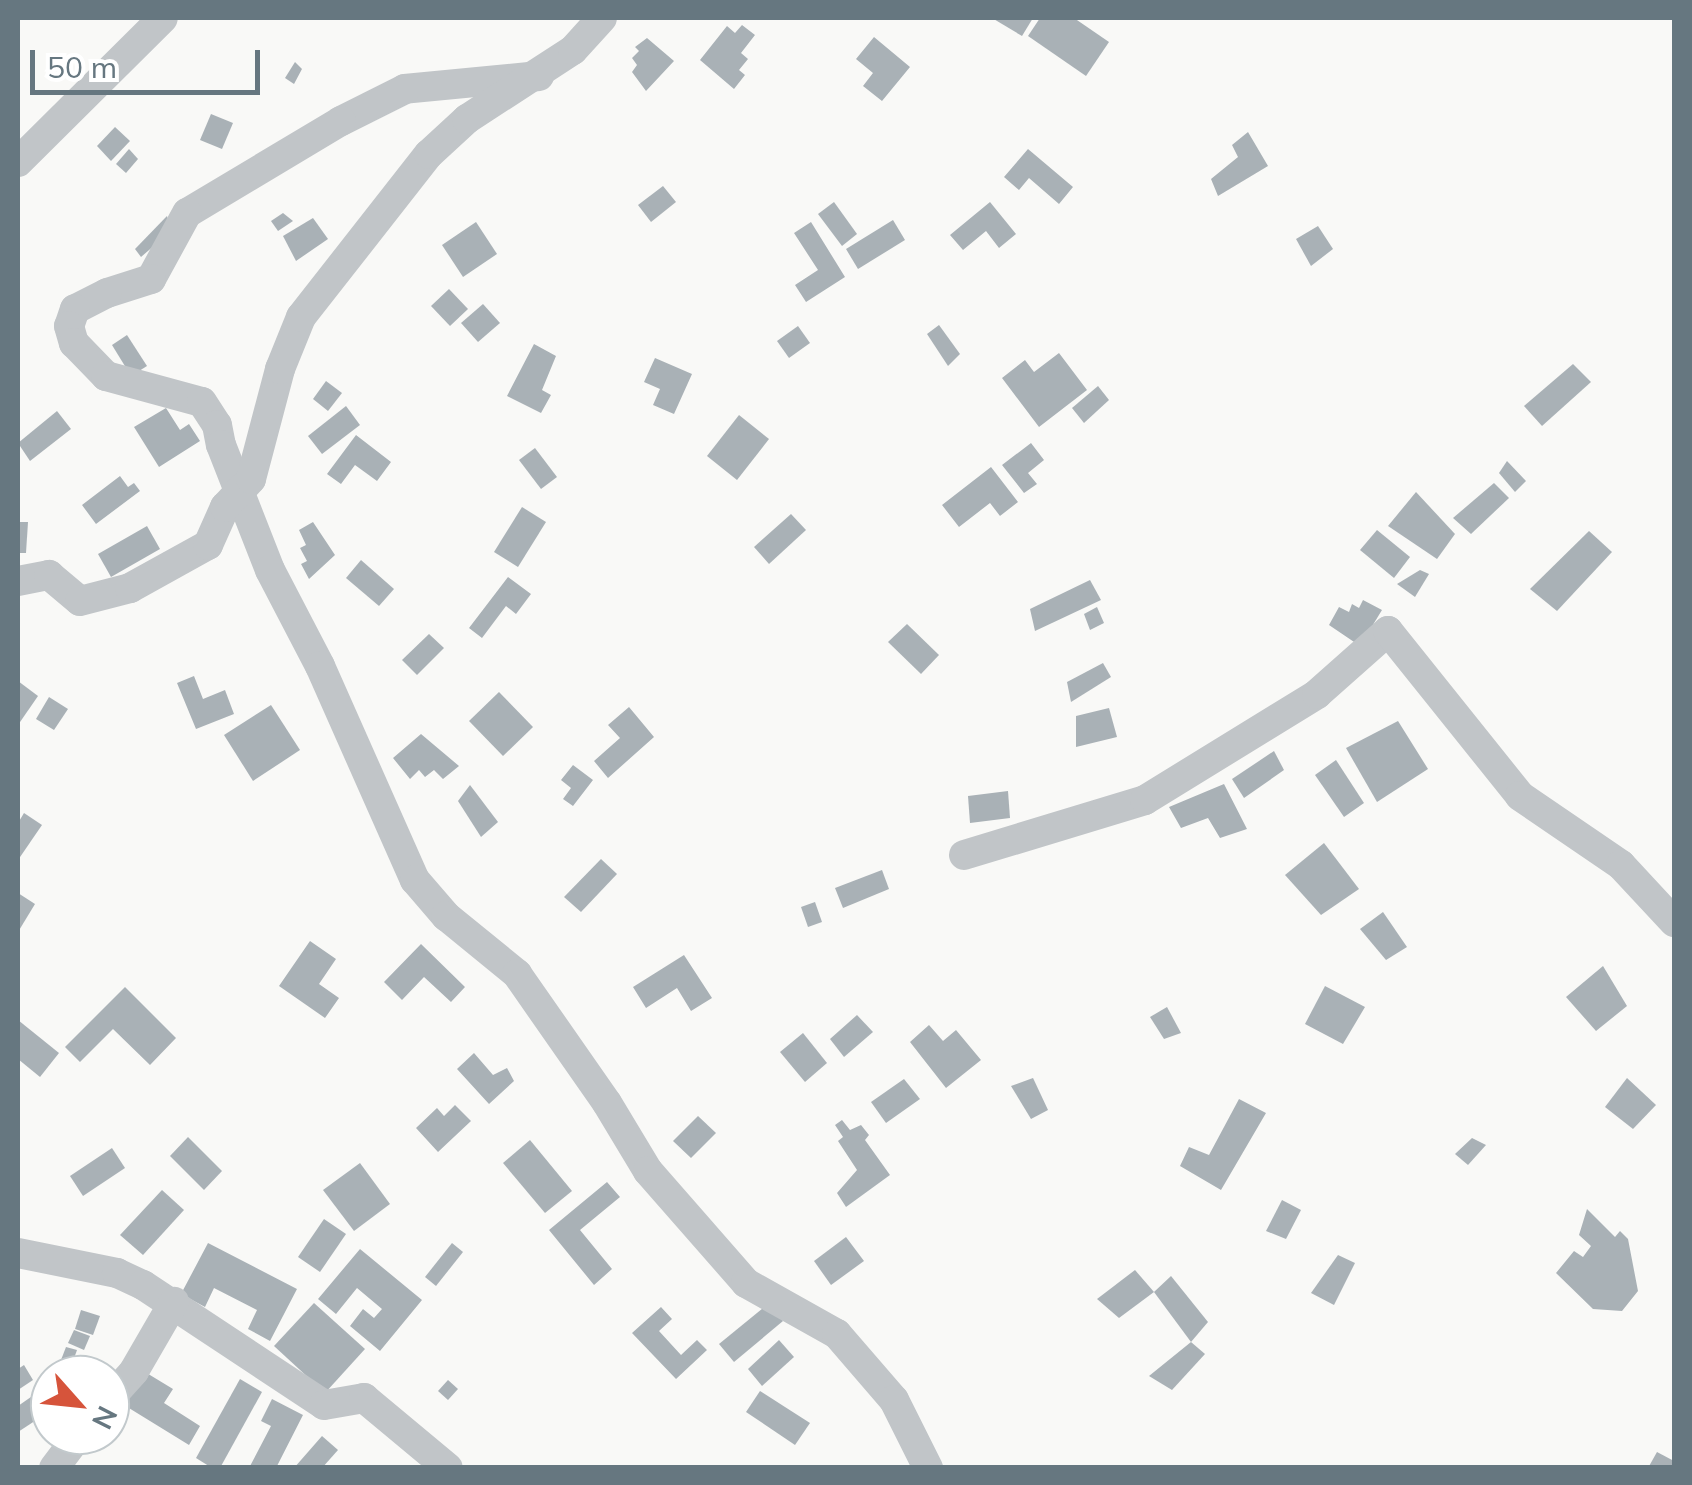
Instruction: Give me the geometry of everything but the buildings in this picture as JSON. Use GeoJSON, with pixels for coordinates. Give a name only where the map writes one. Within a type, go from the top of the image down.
{"type":"FeatureCollection","features":[{"type":"Feature","properties":{"kind":"street"},"geometry":{"type":"LineString","coordinates":[[18,162],[164,18]]}},
{"type":"Feature","properties":{"kind":"street"},"geometry":{"type":"LineString","coordinates":[[18,580],[49,575],[80,601],[130,588],[208,545],[225,508],[252,480],[280,369],[301,316],[429,154],[467,119],[573,50],[602,18]]}},
{"type":"Feature","properties":{"kind":"street"},"geometry":{"type":"LineString","coordinates":[[538,76],[405,89],[341,121],[187,213],[151,279],[107,293],[76,309],[69,326],[74,344],[106,376],[202,402],[217,424],[270,570],[320,666],[415,880],[446,916],[517,974],[608,1103],[648,1171],[746,1283],[837,1334],[894,1400],[928,1468]]}},
{"type":"Feature","properties":{"kind":"street"},"geometry":{"type":"LineString","coordinates":[[964,854],[1145,800],[1316,694],[1388,631],[1520,796],[1621,865],[1674,922]]}},
{"type":"Feature","properties":{"kind":"street"},"geometry":{"type":"LineString","coordinates":[[18,1253],[117,1272],[174,1302],[324,1405],[364,1398],[448,1468]]}},
{"type":"Feature","properties":{"kind":"street"},"geometry":{"type":"LineString","coordinates":[[130,1376],[174,1302]]}}]}
